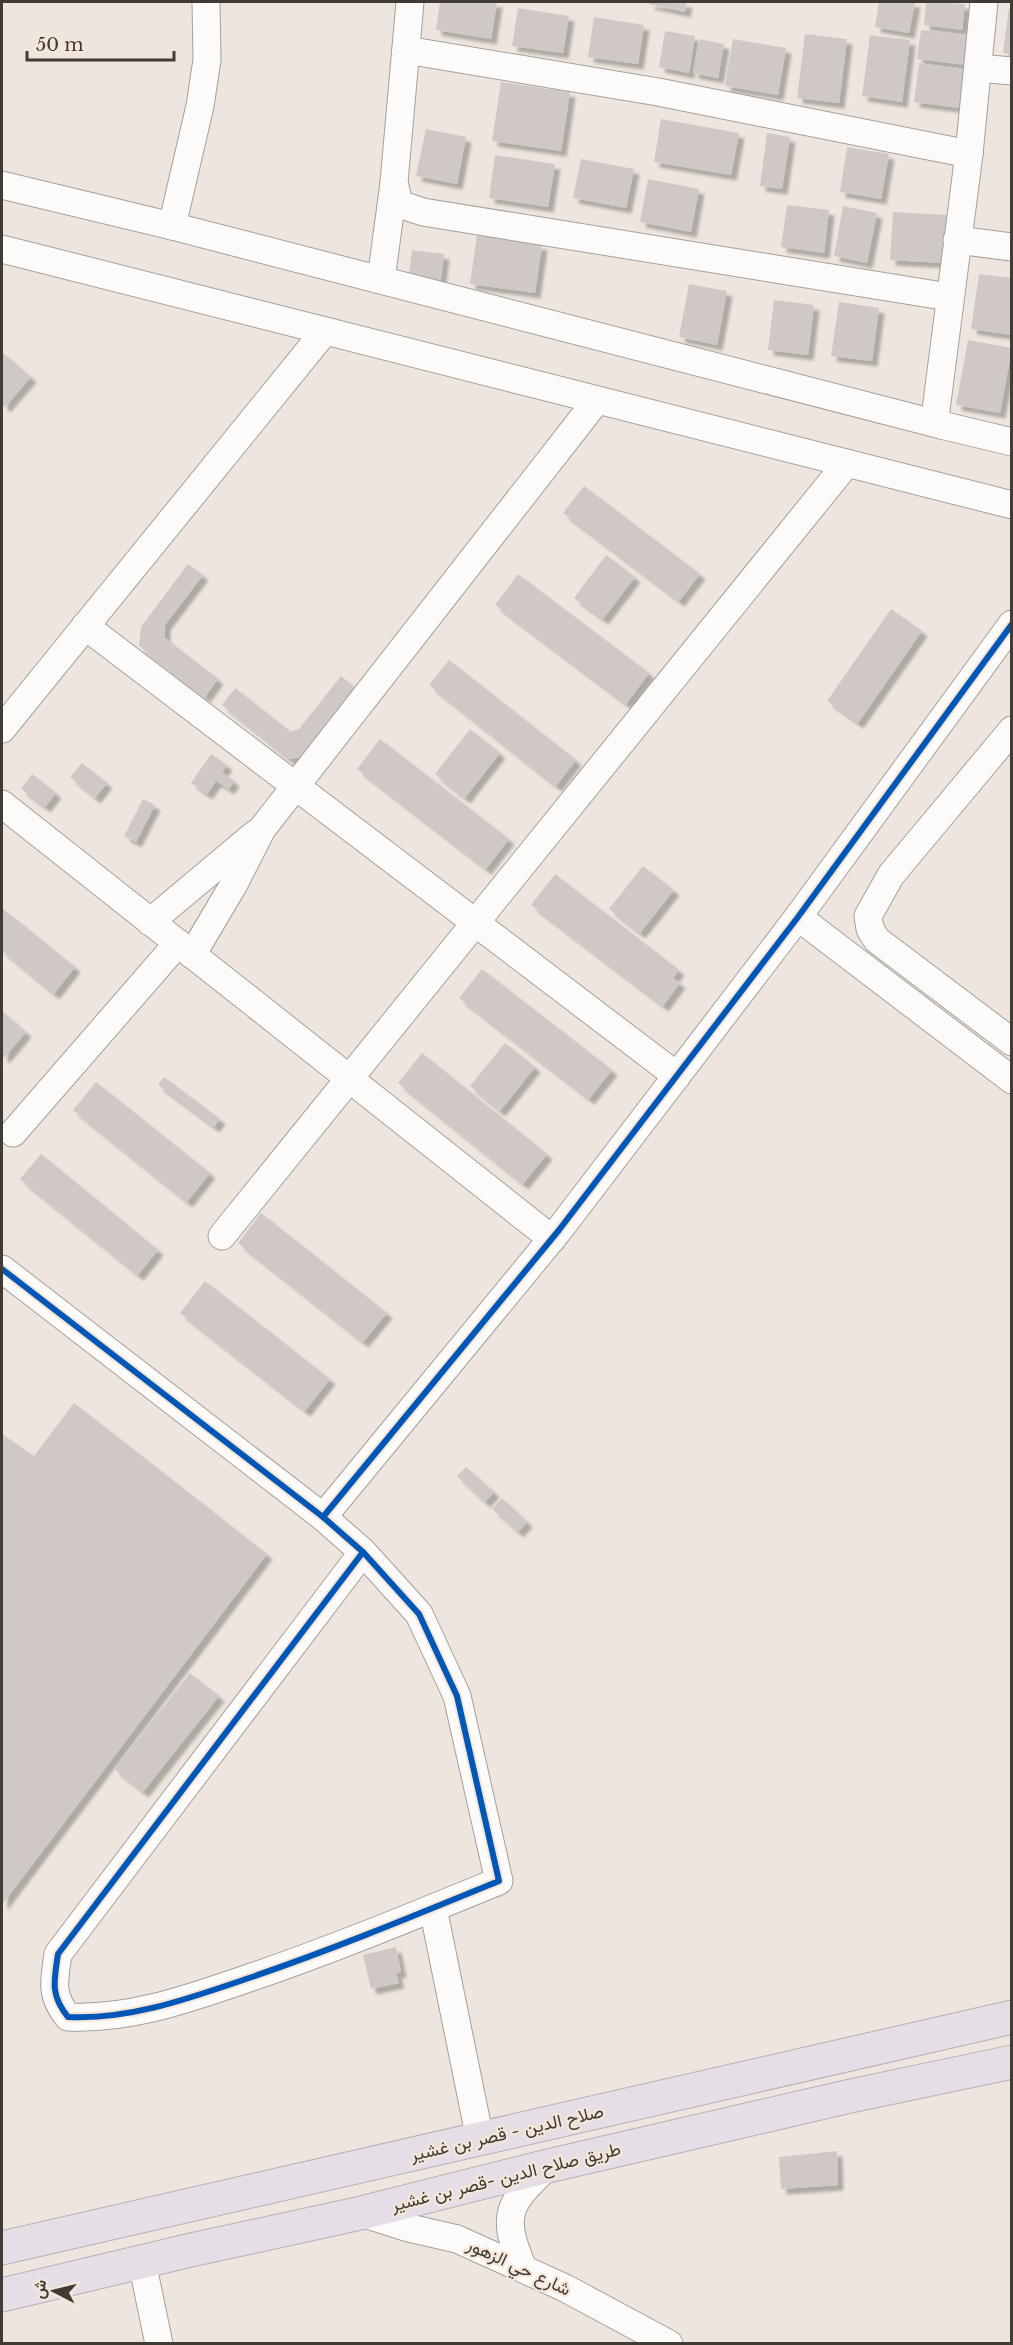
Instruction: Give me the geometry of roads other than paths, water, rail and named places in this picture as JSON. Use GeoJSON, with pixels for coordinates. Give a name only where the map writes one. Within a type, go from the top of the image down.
{"type":"FeatureCollection","features":[{"type":"Feature","properties":{"kind":"highway","name":"صلاح الدين - قصر بن غشير"},"geometry":{"type":"LineString","coordinates":[[2,2248],[1011,2017]]}},
{"type":"Feature","properties":{"kind":"highway","name":"طريق صلاح الدين -قصر بن غشير"},"geometry":{"type":"LineString","coordinates":[[2,2295],[361,2213],[548,2166],[846,2097],[1011,2062]]}},
{"type":"Feature","properties":{"kind":"street"},"geometry":{"type":"LineString","coordinates":[[172,226],[200,106],[207,60],[206,2]]}},
{"type":"Feature","properties":{"kind":"street"},"geometry":{"type":"LineString","coordinates":[[381,280],[394,182],[410,2]]}},
{"type":"Feature","properties":{"kind":"street"},"geometry":{"type":"LineString","coordinates":[[941,425],[935,418],[935,408],[969,154],[984,2]]}},
{"type":"Feature","properties":{"kind":"street"},"geometry":{"type":"LineString","coordinates":[[406,50],[658,93],[969,154]]}},
{"type":"Feature","properties":{"kind":"street"},"geometry":{"type":"LineString","coordinates":[[978,68],[1011,71]]}},
{"type":"Feature","properties":{"kind":"street"},"geometry":{"type":"LineString","coordinates":[[394,182],[399,204],[423,212],[950,297]]}},
{"type":"Feature","properties":{"kind":"street"},"geometry":{"type":"LineString","coordinates":[[2,185],[172,226],[1011,442]]}},
{"type":"Feature","properties":{"kind":"street"},"geometry":{"type":"LineString","coordinates":[[957,240],[1011,248]]}},
{"type":"Feature","properties":{"kind":"street"},"geometry":{"type":"LineString","coordinates":[[2,249],[1011,505]]}},
{"type":"Feature","properties":{"kind":"street"},"geometry":{"type":"LineString","coordinates":[[2,729],[325,331]]}},
{"type":"Feature","properties":{"kind":"street"},"geometry":{"type":"LineString","coordinates":[[13,1133],[185,949],[234,884],[262,829],[597,400]]}},
{"type":"Feature","properties":{"kind":"street"},"geometry":{"type":"LineString","coordinates":[[222,1236],[847,463]]}},
{"type":"Feature","properties":{"kind":"street"},"geometry":{"type":"LineString","coordinates":[[323,1517],[552,1239],[798,916],[1011,624]]}},
{"type":"Feature","properties":{"kind":"street"},"geometry":{"type":"LineString","coordinates":[[85,626],[677,1076]]}},
{"type":"Feature","properties":{"kind":"street"},"geometry":{"type":"LineString","coordinates":[[1011,730],[891,875],[868,916],[870,929],[877,940],[1011,1042]]}},
{"type":"Feature","properties":{"kind":"street"},"geometry":{"type":"LineString","coordinates":[[2,804],[552,1239]]}},
{"type":"Feature","properties":{"kind":"street"},"geometry":{"type":"LineString","coordinates":[[150,922],[262,829]]}},
{"type":"Feature","properties":{"kind":"street"},"geometry":{"type":"LineString","coordinates":[[798,916],[1011,1080]]}},
{"type":"Feature","properties":{"kind":"street"},"geometry":{"type":"LineString","coordinates":[[2,1269],[323,1517],[363,1552],[419,1614],[457,1696],[499,1881],[330,1950],[154,2009],[95,2018],[68,2017],[59,2006],[55,1996],[54,1981],[58,1954],[363,1552]]}},
{"type":"Feature","properties":{"kind":"street"},"geometry":{"type":"LineString","coordinates":[[433,1908],[480,2139]]}},
{"type":"Feature","properties":{"kind":"street"},"geometry":{"type":"LineString","coordinates":[[523,2268],[512,2233],[510,2219],[512,2208],[521,2191],[548,2166]]}},
{"type":"Feature","properties":{"kind":"street","name":"شارع حي الزهور"},"geometry":{"type":"LineString","coordinates":[[361,2213],[405,2228],[457,2239],[523,2268],[669,2343]]}},
{"type":"Feature","properties":{"kind":"street"},"geometry":{"type":"LineString","coordinates":[[142,2262],[159,2343]]}}]}
